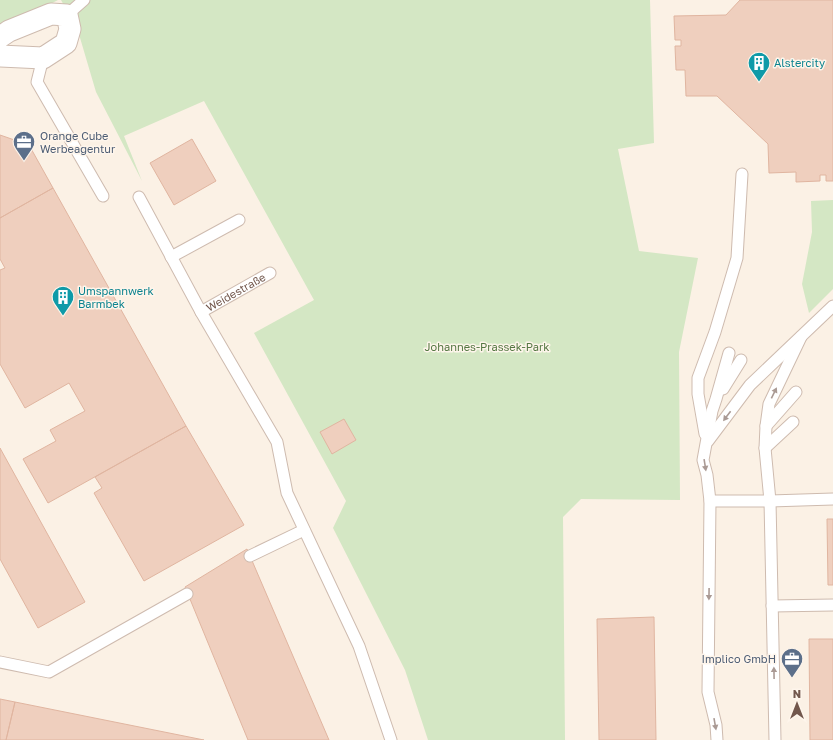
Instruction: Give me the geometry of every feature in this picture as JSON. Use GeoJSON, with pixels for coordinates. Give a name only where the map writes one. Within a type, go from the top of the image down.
{"type":"FeatureCollection","features":[{"type":"Feature","properties":{"kind":"street"},"geometry":{"type":"LineString","coordinates":[[0,37],[9,31],[51,14],[67,15],[70,29],[66,43],[43,58],[0,56]]}},
{"type":"Feature","properties":{"kind":"lane"},"geometry":{"type":"LineString","coordinates":[[67,15],[84,0]]}},
{"type":"Feature","properties":{"kind":"lane"},"geometry":{"type":"LineString","coordinates":[[43,58],[37,82],[103,196]]}},
{"type":"Feature","properties":{"kind":"lane"},"geometry":{"type":"LineString","coordinates":[[706,443],[698,394],[698,378],[716,332],[737,258],[742,174]]}},
{"type":"Feature","properties":{"kind":"lane"},"geometry":{"type":"LineString","coordinates":[[139,197],[201,312],[277,442],[287,493],[359,646],[391,740]]}},
{"type":"Feature","properties":{"kind":"lane"},"geometry":{"type":"LineString","coordinates":[[171,257],[239,220]]}},
{"type":"Feature","properties":{"kind":"lane","name":"Weidestraße"},"geometry":{"type":"LineString","coordinates":[[201,312],[270,273]]}},
{"type":"Feature","properties":{"kind":"lane"},"geometry":{"type":"LineString","coordinates":[[706,443],[750,385],[833,306]]}},
{"type":"Feature","properties":{"kind":"lane"},"geometry":{"type":"LineString","coordinates":[[775,740],[770,501],[765,448],[766,426],[769,404],[801,337]]}},
{"type":"Feature","properties":{"kind":"lane"},"geometry":{"type":"LineString","coordinates":[[717,740],[716,726],[708,692],[710,501],[707,475],[703,460],[712,411],[729,353]]}},
{"type":"Feature","properties":{"kind":"lane"},"geometry":{"type":"LineString","coordinates":[[716,400],[741,360]]}},
{"type":"Feature","properties":{"kind":"lane"},"geometry":{"type":"LineString","coordinates":[[766,426],[796,392]]}},
{"type":"Feature","properties":{"kind":"lane"},"geometry":{"type":"LineString","coordinates":[[765,448],[793,422]]}},
{"type":"Feature","properties":{"kind":"lane"},"geometry":{"type":"LineString","coordinates":[[710,501],[833,499]]}},
{"type":"Feature","properties":{"kind":"lane"},"geometry":{"type":"LineString","coordinates":[[250,556],[304,530]]}},
{"type":"Feature","properties":{"kind":"lane"},"geometry":{"type":"LineString","coordinates":[[0,662],[49,672],[187,594]]}},
{"type":"Feature","properties":{"kind":"lane"},"geometry":{"type":"LineString","coordinates":[[772,606],[833,604]]}},
{"type":"Feature","properties":{"kind":"green space"},"geometry":{"type":"Polygon","coordinates":[[[0,0],[58,0],[0,30],[0,0]]]}},
{"type":"Feature","properties":{"kind":"green space","name":"Johannes-Prassek-Park"},"geometry":{"type":"Polygon","coordinates":[[[61,0],[650,0],[654,143],[618,149],[639,251],[698,258],[679,352],[680,500],[581,499],[563,517],[565,740],[428,740],[405,670],[333,528],[346,501],[254,333],[314,300],[204,101],[124,136],[142,181],[96,92],[78,31],[61,0]]]}},
{"type":"Feature","properties":{"kind":"green space"},"geometry":{"type":"Polygon","coordinates":[[[833,200],[833,289],[809,313],[802,284],[812,232],[811,201],[833,200]]]}},
{"type":"Feature","properties":{"kind":"building","name":"Alstercity"},"geometry":{"type":"Polygon","coordinates":[[[740,0],[833,0],[833,181],[826,181],[826,175],[820,175],[820,181],[796,182],[796,172],[769,173],[768,144],[717,96],[686,96],[685,70],[676,70],[675,46],[681,46],[681,40],[675,40],[674,16],[726,15],[740,0]]]}},
{"type":"Feature","properties":{"kind":"building"},"geometry":{"type":"Polygon","coordinates":[[[0,135],[29,145],[53,188],[0,218],[0,135]]]}},
{"type":"Feature","properties":{"kind":"building"},"geometry":{"type":"Polygon","coordinates":[[[192,139],[216,181],[174,205],[150,163],[192,139]]]}},
{"type":"Feature","properties":{"kind":"building","name":"Umspannwerk Barmbek"},"geometry":{"type":"Polygon","coordinates":[[[53,188],[186,426],[48,503],[23,459],[56,441],[50,430],[85,411],[69,383],[25,408],[0,364],[0,270],[5,268],[0,259],[0,218],[53,188]]]}},
{"type":"Feature","properties":{"kind":"building"},"geometry":{"type":"Polygon","coordinates":[[[344,419],[356,440],[332,454],[320,432],[344,419]]]}},
{"type":"Feature","properties":{"kind":"building"},"geometry":{"type":"Polygon","coordinates":[[[186,426],[244,525],[144,581],[94,493],[102,488],[95,477],[186,426]]]}},
{"type":"Feature","properties":{"kind":"building"},"geometry":{"type":"Polygon","coordinates":[[[0,448],[85,602],[38,628],[0,559],[0,448]]]}},
{"type":"Feature","properties":{"kind":"building"},"geometry":{"type":"Polygon","coordinates":[[[827,519],[833,519],[833,585],[828,585],[827,519]]]}},
{"type":"Feature","properties":{"kind":"building"},"geometry":{"type":"Polygon","coordinates":[[[247,549],[329,740],[248,740],[185,587],[247,549]]]}},
{"type":"Feature","properties":{"kind":"building"},"geometry":{"type":"Polygon","coordinates":[[[654,617],[656,740],[599,740],[597,619],[654,617]]]}},
{"type":"Feature","properties":{"kind":"building"},"geometry":{"type":"Polygon","coordinates":[[[809,639],[833,639],[833,740],[810,740],[809,639]]]}},
{"type":"Feature","properties":{"kind":"building"},"geometry":{"type":"Polygon","coordinates":[[[0,699],[15,702],[6,740],[0,740],[0,699]]]}},
{"type":"Feature","properties":{"kind":"building"},"geometry":{"type":"Polygon","coordinates":[[[15,702],[204,740],[6,740],[15,702]]]}},
{"type":"Feature","properties":{"kind":"place","name":"Alstercity"},"geometry":{"type":"Point","coordinates":[759,82]}},
{"type":"Feature","properties":{"kind":"place","name":"Orange Cube Werbeagentur"},"geometry":{"type":"Point","coordinates":[24,162]}},
{"type":"Feature","properties":{"kind":"place","name":"Umspannwerk Barmbek"},"geometry":{"type":"Point","coordinates":[63,316]}},
{"type":"Feature","properties":{"kind":"place","name":"Implico GmbH"},"geometry":{"type":"Point","coordinates":[792,678]}}]}
